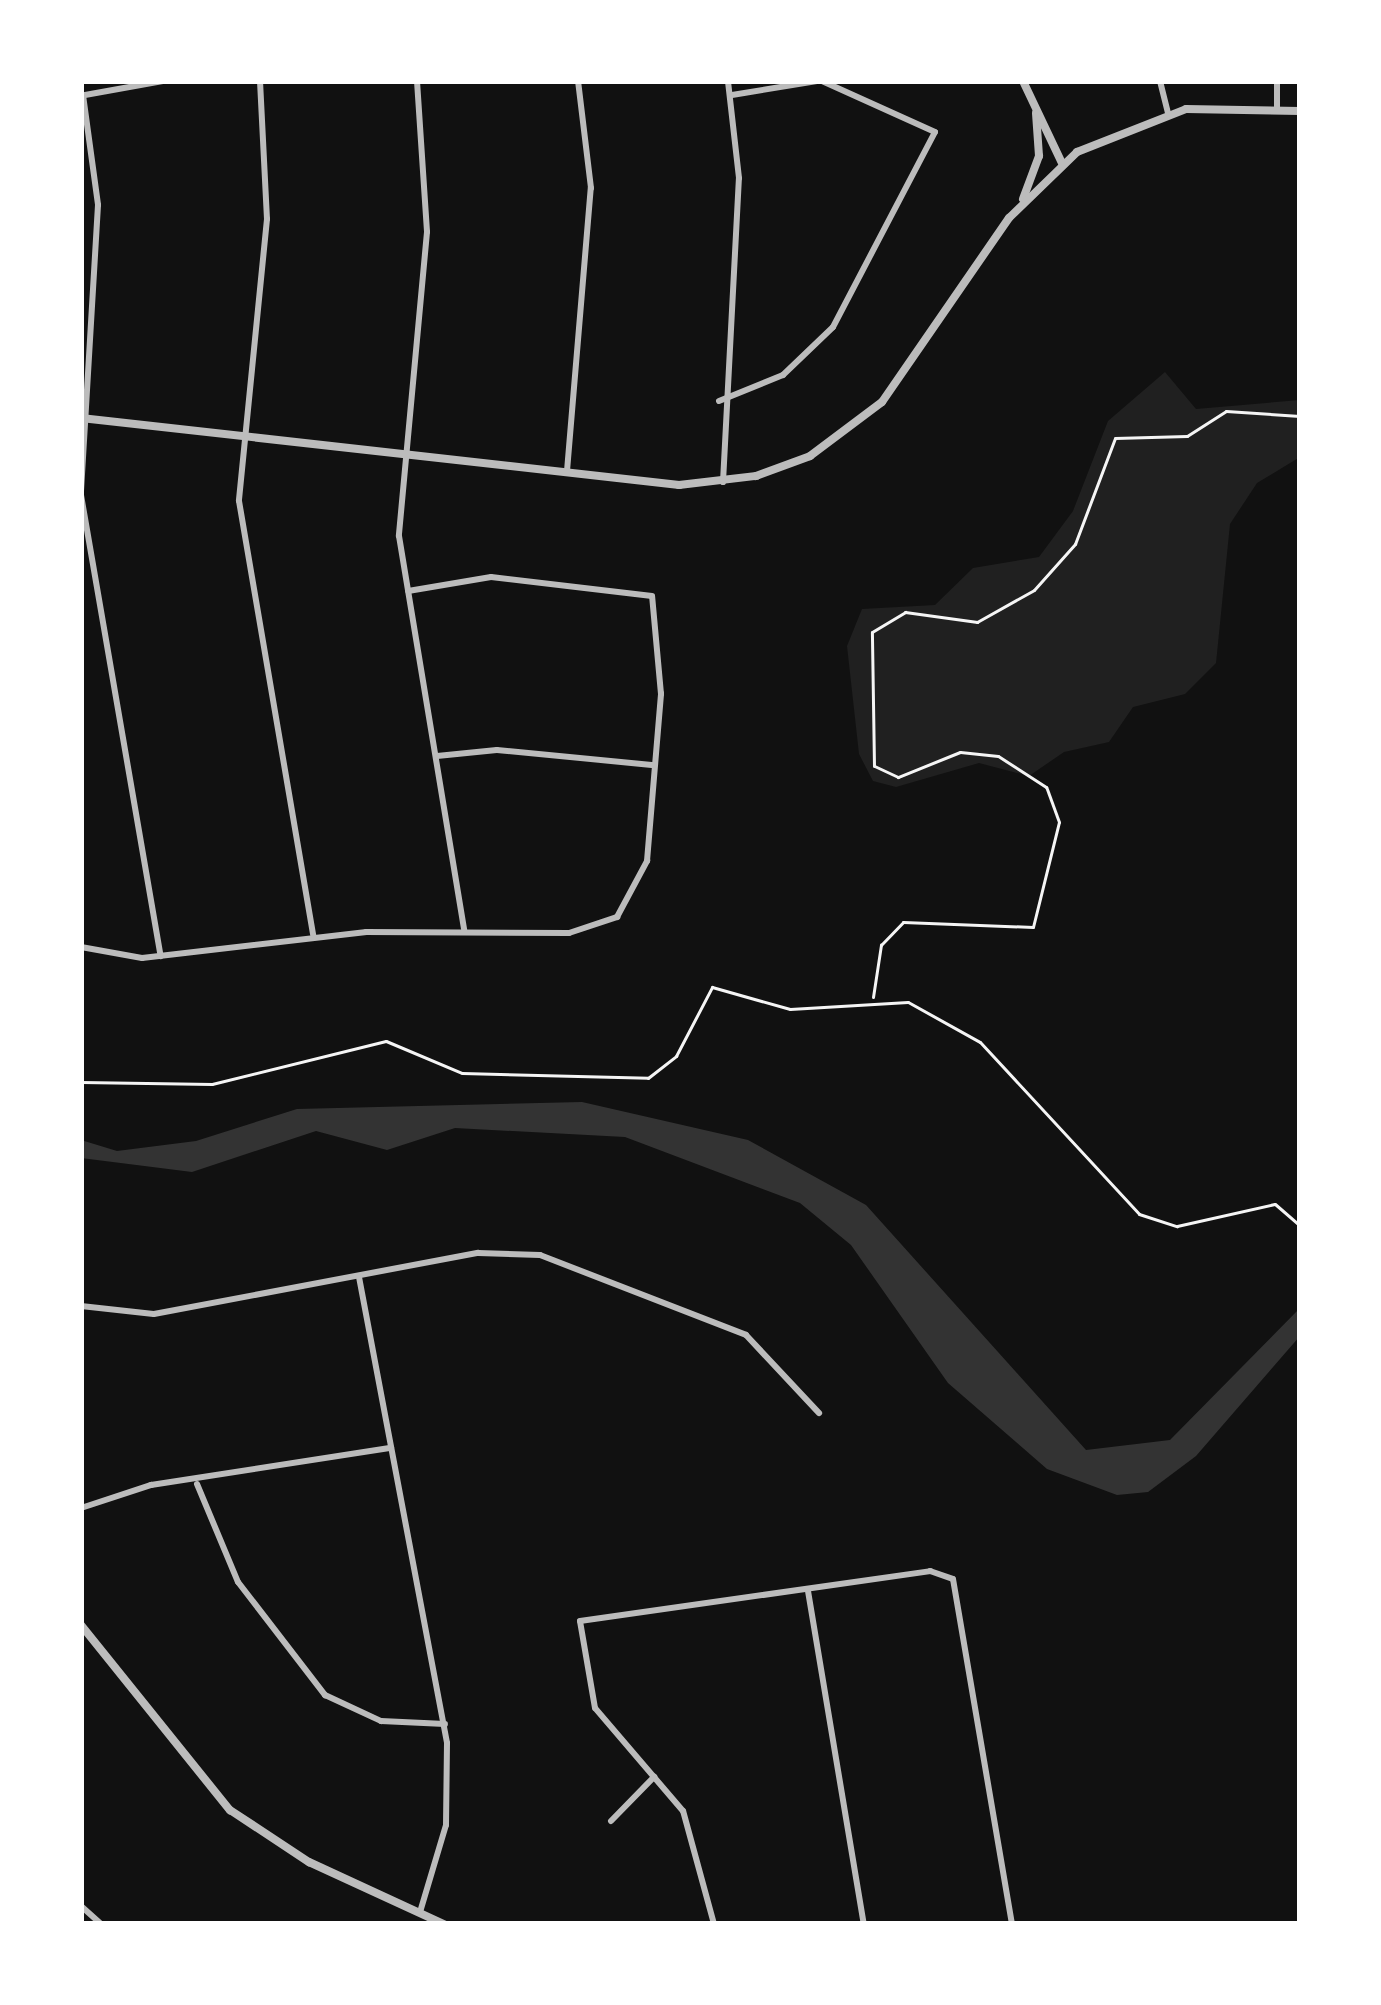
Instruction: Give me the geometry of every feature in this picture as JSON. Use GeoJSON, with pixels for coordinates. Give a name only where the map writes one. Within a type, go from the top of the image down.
{"type":"FeatureCollection","features":[{"type":"Feature","properties":{"kind":"street"},"geometry":{"type":"LineString","coordinates":[[161,956],[81,495],[98,205],[82,95],[163,81]]}},
{"type":"Feature","properties":{"kind":"street"},"geometry":{"type":"LineString","coordinates":[[260,81],[267,219],[243,437],[246,559],[313,935]]}},
{"type":"Feature","properties":{"kind":"street"},"geometry":{"type":"LineString","coordinates":[[417,81],[427,232],[402,456],[409,591],[464,930]]}},
{"type":"Feature","properties":{"kind":"street"},"geometry":{"type":"LineString","coordinates":[[567,474],[591,188],[578,81]]}},
{"type":"Feature","properties":{"kind":"street"},"geometry":{"type":"LineString","coordinates":[[723,482],[719,401],[739,178],[728,81]]}},
{"type":"Feature","properties":{"kind":"street"},"geometry":{"type":"LineString","coordinates":[[719,401],[783,375],[833,327],[935,132],[820,81],[730,95]]}},
{"type":"Feature","properties":{"kind":"street"},"geometry":{"type":"LineString","coordinates":[[1023,81],[1062,163]]}},
{"type":"Feature","properties":{"kind":"street"},"geometry":{"type":"LineString","coordinates":[[1160,81],[1168,113]]}},
{"type":"Feature","properties":{"kind":"street"},"geometry":{"type":"LineString","coordinates":[[1277,81],[1277,110]]}},
{"type":"Feature","properties":{"kind":"street"},"geometry":{"type":"LineString","coordinates":[[82,418],[567,474],[723,482],[790,465],[858,424],[1020,205],[1062,163],[1168,113],[1300,111]]}},
{"type":"Feature","properties":{"kind":"street"},"geometry":{"type":"LineString","coordinates":[[1020,205],[1039,156],[1036,113]]}},
{"type":"Feature","properties":{"kind":"street"},"geometry":{"type":"LineString","coordinates":[[81,947],[161,956],[313,935],[464,930],[569,933],[617,917],[646,861],[654,766],[653,600],[491,577],[409,591]]}},
{"type":"Feature","properties":{"kind":"street"},"geometry":{"type":"LineString","coordinates":[[437,756],[497,750],[654,766]]}},
{"type":"Feature","properties":{"kind":"street"},"geometry":{"type":"LineString","coordinates":[[81,1306],[154,1313],[493,1252],[592,1269],[746,1335],[819,1413]]}},
{"type":"Feature","properties":{"kind":"street"},"geometry":{"type":"LineString","coordinates":[[359,1277],[445,1724],[446,1825],[420,1912]]}},
{"type":"Feature","properties":{"kind":"street"},"geometry":{"type":"LineString","coordinates":[[81,1508],[151,1485],[197,1484],[391,1448]]}},
{"type":"Feature","properties":{"kind":"street"},"geometry":{"type":"LineString","coordinates":[[197,1484],[238,1582],[325,1695],[381,1721],[445,1724]]}},
{"type":"Feature","properties":{"kind":"street"},"geometry":{"type":"LineString","coordinates":[[714,1924],[695,1840],[654,1777],[595,1708],[578,1636],[584,1618],[949,1573],[1012,1924]]}},
{"type":"Feature","properties":{"kind":"street"},"geometry":{"type":"LineString","coordinates":[[808,1590],[864,1924]]}},
{"type":"Feature","properties":{"kind":"street"},"geometry":{"type":"LineString","coordinates":[[81,1625],[230,1810],[309,1862],[443,1924]]}},
{"type":"Feature","properties":{"kind":"street"},"geometry":{"type":"LineString","coordinates":[[610,1821],[654,1777]]}},
{"type":"Feature","properties":{"kind":"street"},"geometry":{"type":"LineString","coordinates":[[81,1906],[101,1924]]}},
{"type":"Feature","properties":{"kind":"path"},"geometry":{"type":"LineString","coordinates":[[873,999],[881,945],[903,922],[1033,927],[1059,822],[1046,788],[998,757],[960,752],[898,778],[874,766],[872,632],[905,612],[977,622],[1034,590],[1075,544],[1115,438],[1187,436],[1226,411],[1300,416]]}},
{"type":"Feature","properties":{"kind":"path"},"geometry":{"type":"LineString","coordinates":[[81,1082],[212,1084],[386,1040],[462,1073],[647,1078],[676,1057],[712,988],[790,1009],[873,999],[908,1002],[980,1042],[1160,1226],[1259,1204],[1300,1226]]}},
{"type":"Feature","properties":{"kind":"shaded area"},"geometry":{"type":"Polygon","coordinates":[[[1165,372],[1196,409],[1300,400],[1300,457],[1257,483],[1230,524],[1216,663],[1185,694],[1133,707],[1109,742],[1064,752],[1029,776],[979,763],[896,787],[873,781],[859,754],[847,646],[862,609],[935,605],[973,568],[1039,557],[1073,511],[1108,421],[1165,372]]]}},
{"type":"Feature","properties":{"kind":"shaded area"},"geometry":{"type":"Polygon","coordinates":[[[582,1102],[748,1140],[866,1205],[1086,1450],[1170,1440],[1300,1308],[1300,1336],[1196,1456],[1148,1492],[1117,1495],[1047,1469],[948,1383],[851,1245],[800,1203],[625,1137],[455,1128],[387,1150],[316,1131],[192,1172],[81,1158],[81,1140],[117,1151],[196,1141],[297,1109],[582,1102]]]}}]}
